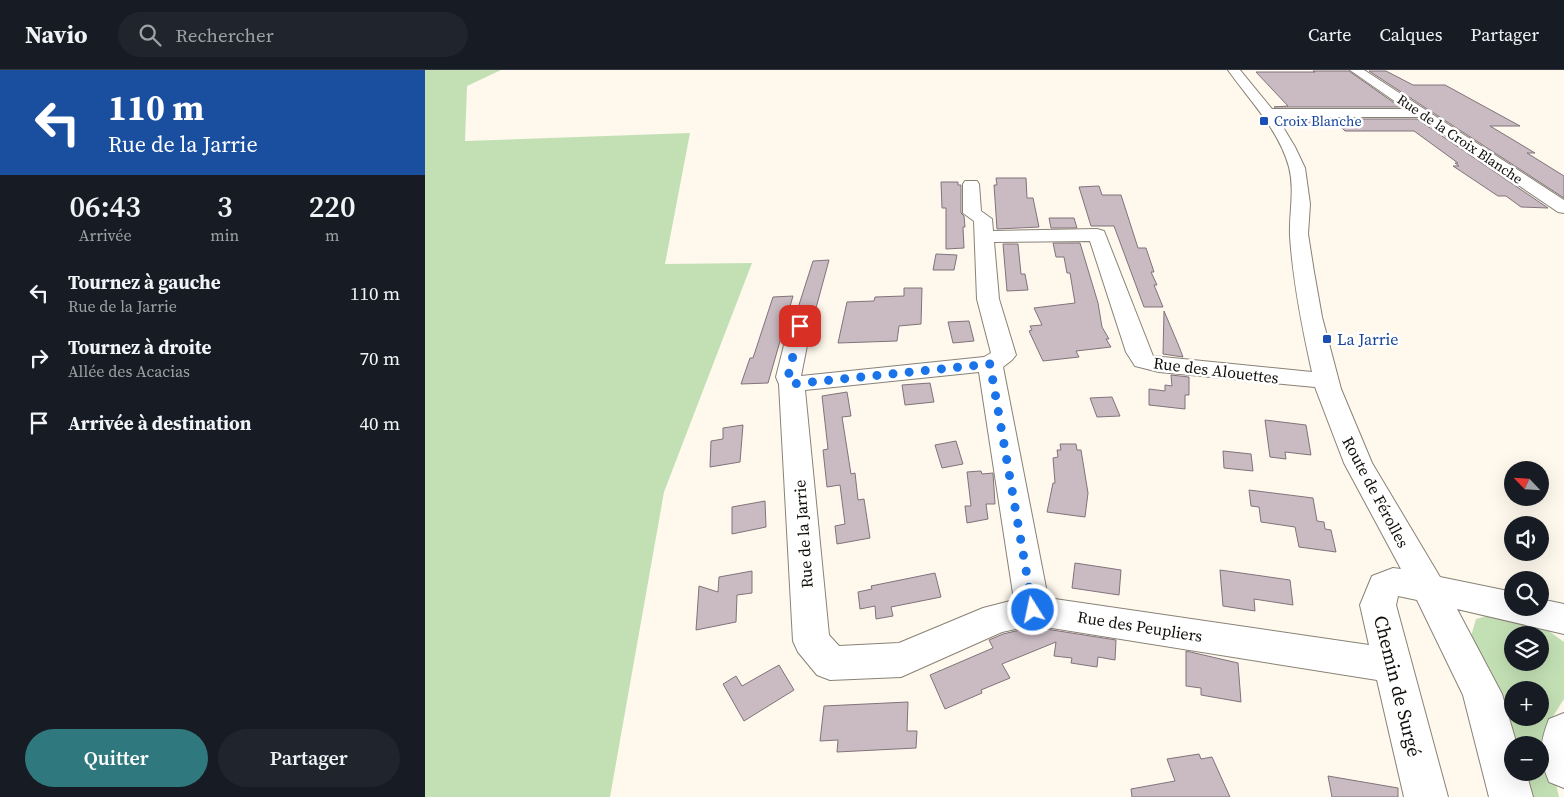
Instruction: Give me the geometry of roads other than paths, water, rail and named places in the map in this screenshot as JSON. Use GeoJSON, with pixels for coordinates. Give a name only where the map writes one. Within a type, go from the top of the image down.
{"type":"FeatureCollection","features":[{"type":"Feature","properties":{"kind":"main road","name":"Route de Férolles"},"geometry":{"type":"LineString","coordinates":[[1234,70],[1268,112],[1288,147],[1297,168],[1301,204],[1299,234],[1304,272],[1311,317],[1326,381],[1358,463],[1429,588],[1482,694],[1511,797]]}},
{"type":"Feature","properties":{"kind":"main road","name":"Rue de la Croix Blanche"},"geometry":{"type":"LineString","coordinates":[[1356,70],[1564,208]]}},
{"type":"Feature","properties":{"kind":"main road"},"geometry":{"type":"LineString","coordinates":[[1268,112],[1420,113]]}},
{"type":"Feature","properties":{"kind":"main road"},"geometry":{"type":"LineString","coordinates":[[800,326],[788,377],[792,384],[990,364],[1004,356],[987,299],[983,219],[972,214],[971,184]]}},
{"type":"Feature","properties":{"kind":"main road","name":"Rue des Alouettes"},"geometry":{"type":"LineString","coordinates":[[985,237],[1097,235],[1138,352],[1144,361],[1159,365],[1326,381]]}},
{"type":"Feature","properties":{"kind":"main road"},"geometry":{"type":"LineString","coordinates":[[990,364],[1033,610]]}},
{"type":"Feature","properties":{"kind":"main road","name":"Rue de la Jarrie"},"geometry":{"type":"LineString","coordinates":[[792,384],[811,642],[830,663],[901,660],[996,619],[1033,610]]}},
{"type":"Feature","properties":{"kind":"main road","name":"Chemin de Surgé"},"geometry":{"type":"LineString","coordinates":[[1426,797],[1378,605],[1384,586],[1393,582],[1504,605]]}},
{"type":"Feature","properties":{"kind":"main road","name":"Rue des Peupliers"},"geometry":{"type":"LineString","coordinates":[[1033,610],[1392,665]]}},
{"type":"Feature","properties":{"kind":"main road","name":"Chemin de Surgé"},"geometry":{"type":"LineString","coordinates":[[1549,615],[1564,619]]}},
{"type":"Feature","properties":{"kind":"main road"},"geometry":{"type":"LineString","coordinates":[[1564,733],[1561,750],[1564,767]]}},
{"type":"Feature","properties":{"kind":"place","name":"Croix Blanche"},"geometry":{"type":"Point","coordinates":[1264,121]}},
{"type":"Feature","properties":{"kind":"place","name":"La Jarrie"},"geometry":{"type":"Point","coordinates":[1327,339]}}]}
